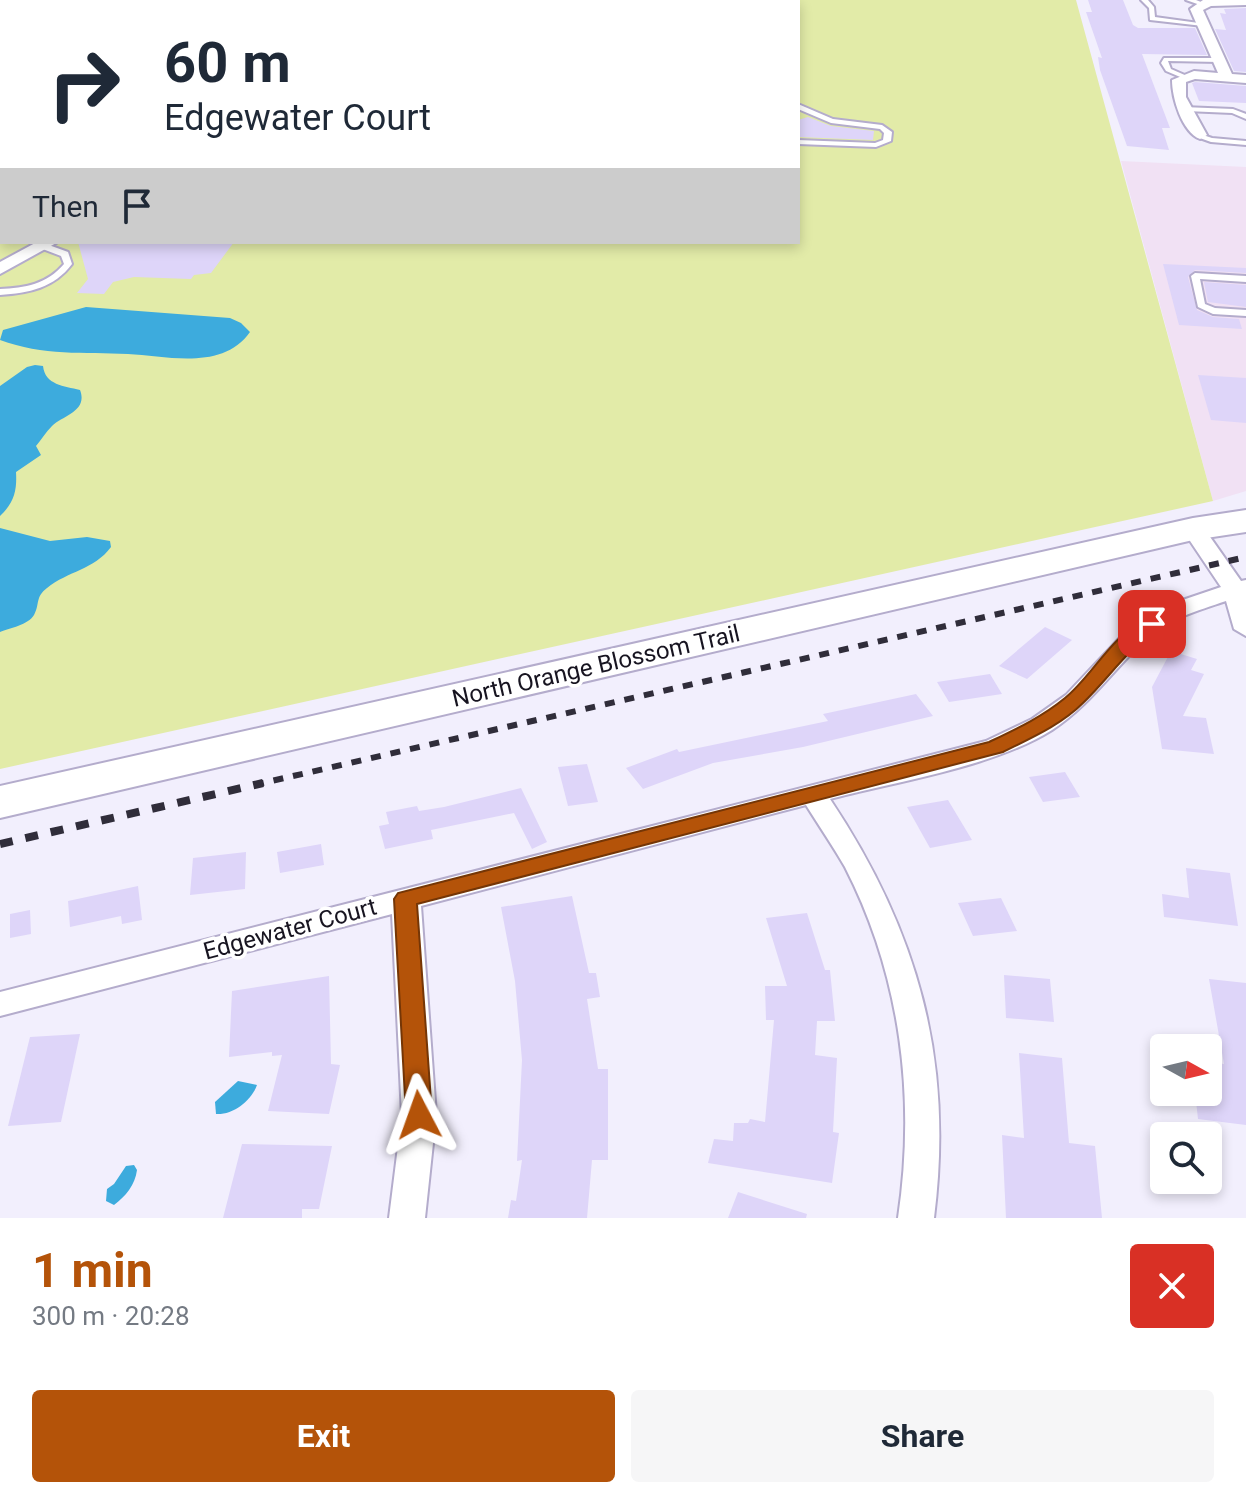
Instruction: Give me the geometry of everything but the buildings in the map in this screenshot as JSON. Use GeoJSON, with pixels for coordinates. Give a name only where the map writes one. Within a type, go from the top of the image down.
{"type":"FeatureCollection","features":[{"type":"Feature","properties":{"kind":"main road","name":"North Orange Blossom Trail"},"geometry":{"type":"LineString","coordinates":[[1193,529],[1246,510]]}},
{"type":"Feature","properties":{"kind":"main road","name":"North Orange Blossom Trail"},"geometry":{"type":"LineString","coordinates":[[0,802],[1193,529],[1246,521]]}},
{"type":"Feature","properties":{"kind":"street"},"geometry":{"type":"LineString","coordinates":[[1226,76],[1203,24],[1195,14],[1196,2],[1246,1]]}},
{"type":"Feature","properties":{"kind":"street"},"geometry":{"type":"LineString","coordinates":[[1200,135],[1176,86],[1185,77],[1246,79]]}},
{"type":"Feature","properties":{"kind":"street"},"geometry":{"type":"LineString","coordinates":[[0,269],[46,244]]}},
{"type":"Feature","properties":{"kind":"street"},"geometry":{"type":"LineString","coordinates":[[1193,529],[1240,589],[1246,629]]}},
{"type":"Feature","properties":{"kind":"street","name":"Edgewater Court"},"geometry":{"type":"LineString","coordinates":[[0,1004],[995,747],[1041,725],[1075,701],[1137,634],[1168,613],[1240,589]]}},
{"type":"Feature","properties":{"kind":"street"},"geometry":{"type":"LineString","coordinates":[[812,793],[861,871],[895,953],[917,1042],[925,1170],[916,1218]]}},
{"type":"Feature","properties":{"kind":"street"},"geometry":{"type":"LineString","coordinates":[[406,899],[419,1115],[407,1218]]}},
{"type":"Feature","properties":{"kind":"lane"},"geometry":{"type":"LineString","coordinates":[[1144,0],[1152,8],[1152,19],[1203,24]]}},
{"type":"Feature","properties":{"kind":"lane"},"geometry":{"type":"LineString","coordinates":[[1185,77],[1168,70],[1164,63],[1166,59],[1219,60]]}},
{"type":"Feature","properties":{"kind":"lane"},"geometry":{"type":"LineString","coordinates":[[800,107],[831,121],[882,127],[888,132],[887,141],[876,145],[800,142]]}},
{"type":"Feature","properties":{"kind":"lane"},"geometry":{"type":"LineString","coordinates":[[1186,109],[1233,111],[1246,117]]}},
{"type":"Feature","properties":{"kind":"lane"},"geometry":{"type":"LineString","coordinates":[[1200,135],[1211,140],[1246,143]]}},
{"type":"Feature","properties":{"kind":"lane"},"geometry":{"type":"LineString","coordinates":[[0,292],[31,288],[59,277],[69,259],[46,244]]}},
{"type":"Feature","properties":{"kind":"lane"},"geometry":{"type":"LineString","coordinates":[[1246,279],[1195,276],[1201,305],[1213,311],[1246,313]]}},
{"type":"Feature","properties":{"kind":"shaded area"},"geometry":{"type":"Polygon","coordinates":[[[1121,161],[1246,167],[1246,491],[1213,501],[1121,161]]]}},
{"type":"Feature","properties":{"kind":"green space"},"geometry":{"type":"Polygon","coordinates":[[[800,0],[1076,0],[1213,501],[0,769],[0,244],[800,244],[800,0]]]}},
{"type":"Feature","properties":{"kind":"water"},"geometry":{"type":"Polygon","coordinates":[[[86,307],[230,318],[250,332],[239,344],[225,352],[194,358],[48,351],[0,340],[3,330],[86,307]]]}},
{"type":"Feature","properties":{"kind":"water"},"geometry":{"type":"Polygon","coordinates":[[[43,366],[47,377],[56,384],[80,390],[81,403],[74,412],[52,426],[36,446],[41,455],[16,472],[14,495],[0,516],[0,386],[27,367],[43,366]]]}},
{"type":"Feature","properties":{"kind":"water"},"geometry":{"type":"Polygon","coordinates":[[[0,528],[50,541],[87,537],[110,541],[111,547],[97,561],[43,591],[34,615],[28,621],[0,632],[0,528]]]}},
{"type":"Feature","properties":{"kind":"water"},"geometry":{"type":"Polygon","coordinates":[[[238,1081],[257,1085],[241,1106],[216,1114],[215,1102],[238,1081]]]}},
{"type":"Feature","properties":{"kind":"water"},"geometry":{"type":"Polygon","coordinates":[[[134,1165],[136,1175],[126,1194],[114,1205],[106,1201],[107,1189],[126,1166],[134,1165]]]}},
{"type":"Feature","properties":{"kind":"railway"},"geometry":{"type":"LineString","coordinates":[[254,785],[1246,557]]}},
{"type":"Feature","properties":{"kind":"railway"},"geometry":{"type":"LineString","coordinates":[[0,844],[263,783]]}},
{"type":"Feature","properties":{"kind":"route"},"geometry":{"type":"LineString","coordinates":[[419,1115],[406,899],[995,747],[1041,725],[1075,701],[1137,634],[1152,624]]}}]}
